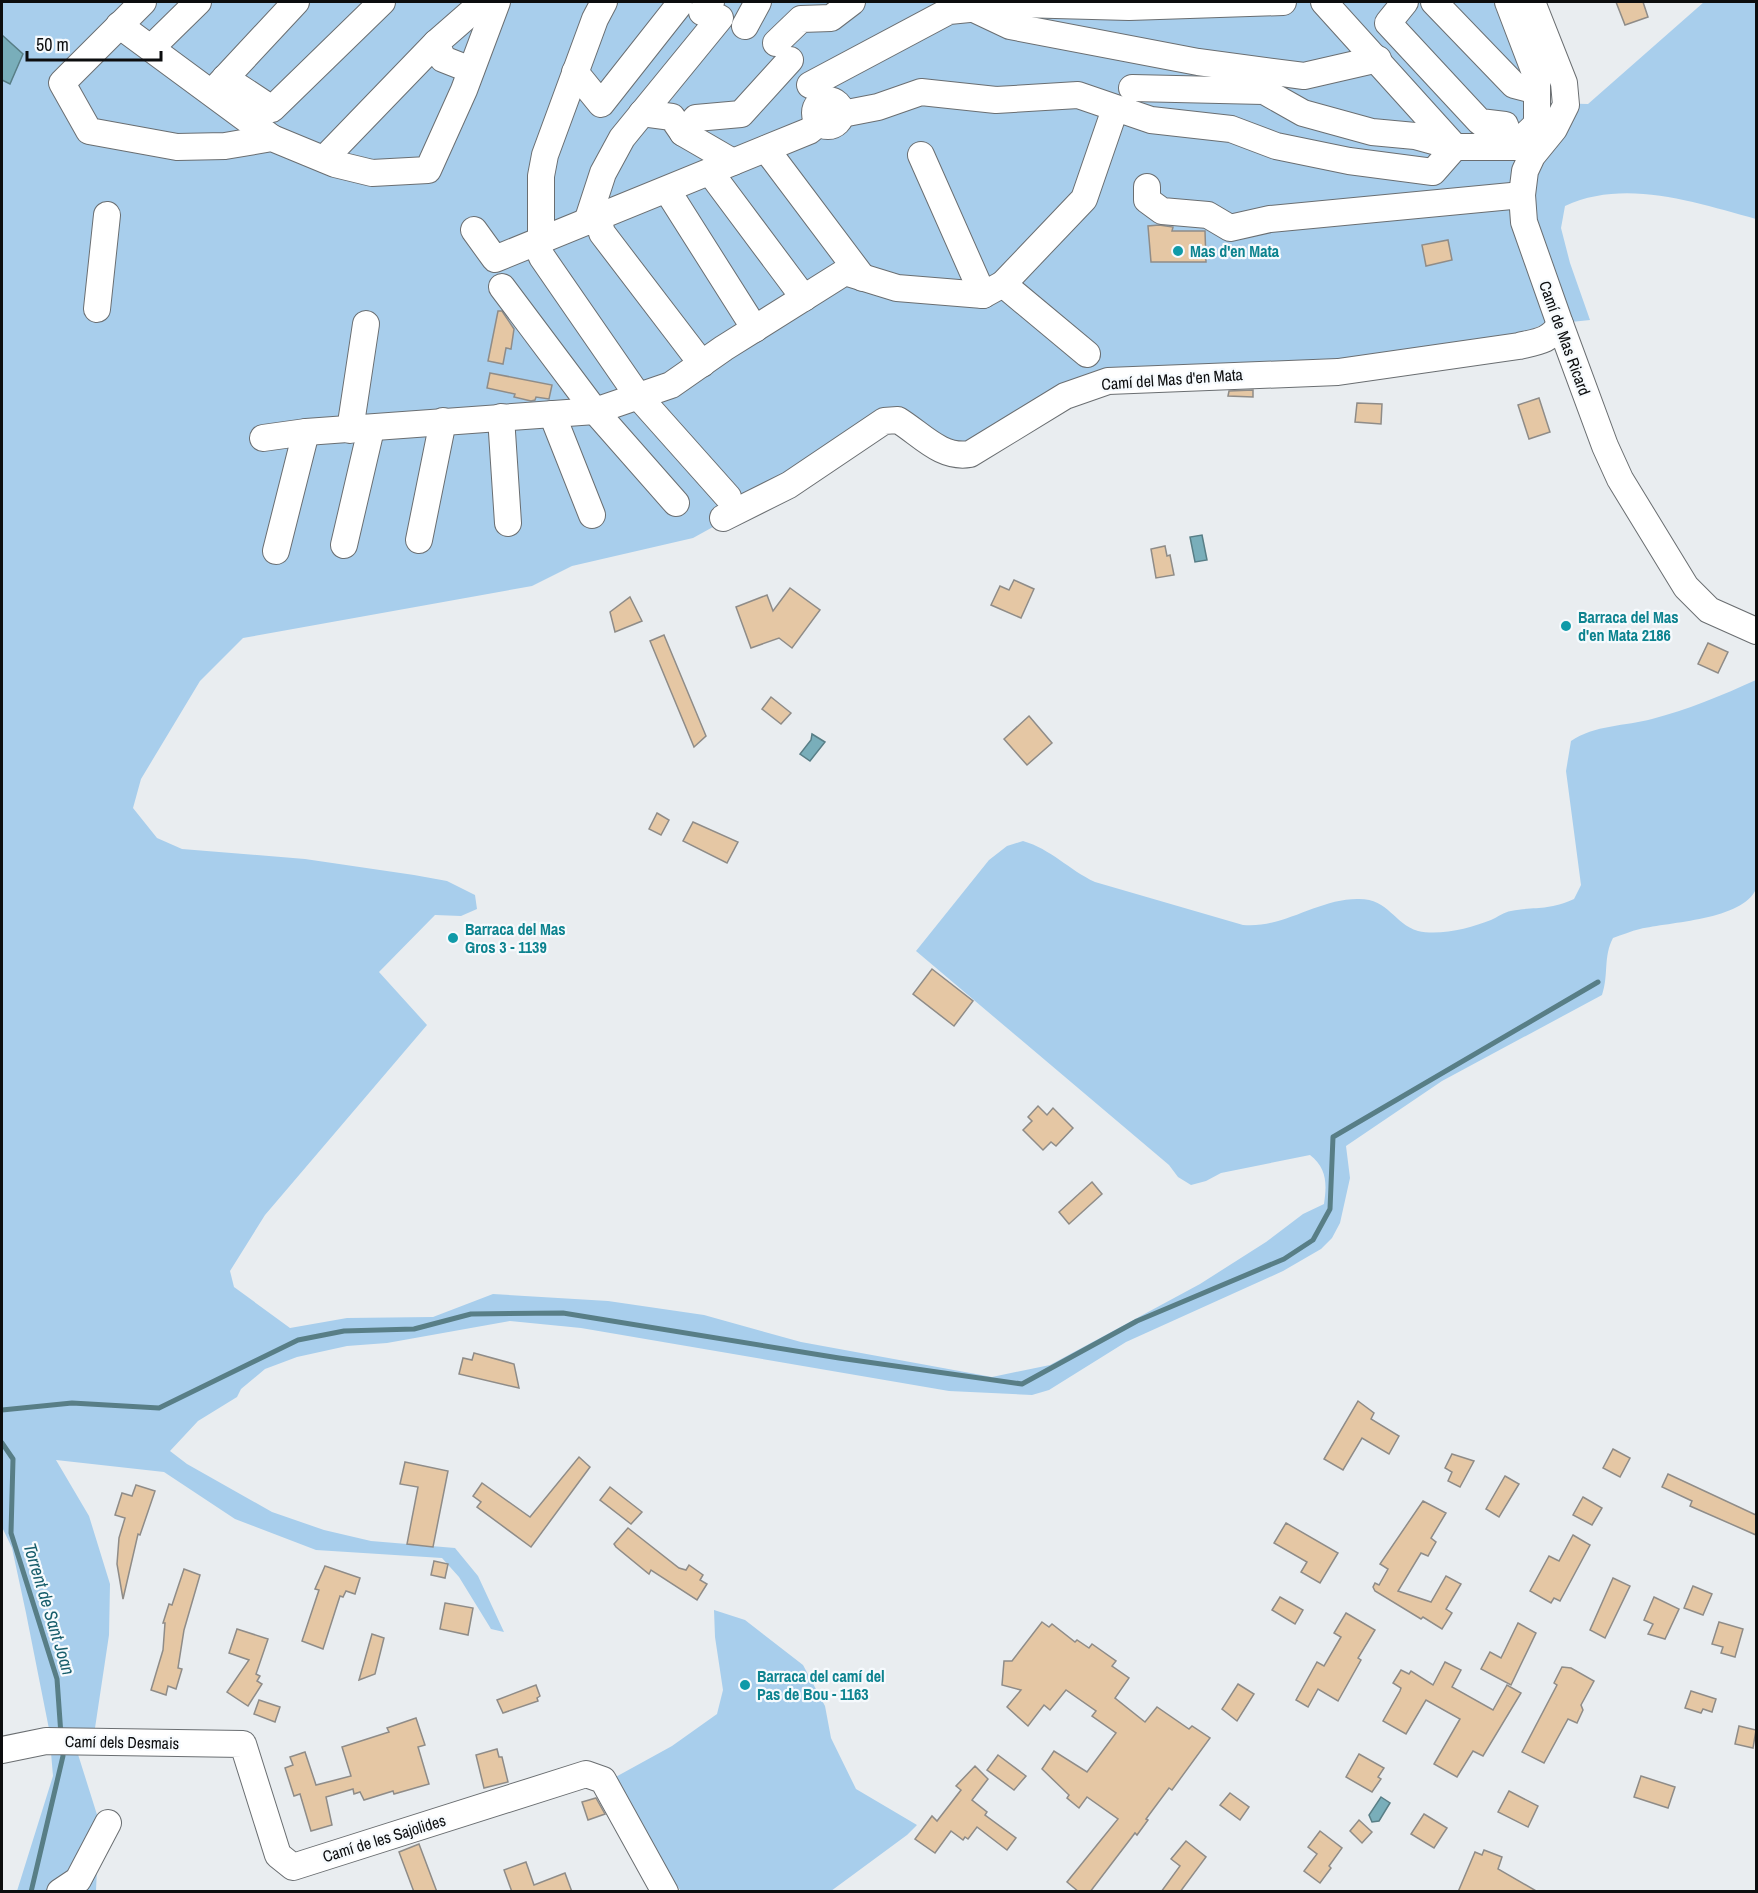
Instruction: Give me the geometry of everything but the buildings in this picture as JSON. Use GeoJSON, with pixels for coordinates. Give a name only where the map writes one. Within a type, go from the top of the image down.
{"type":"FeatureCollection","features":[{"type":"Feature","properties":{"kind":"street"},"geometry":{"type":"LineString","coordinates":[[143,2],[62,83],[89,131],[177,147],[225,146],[272,138]]}},
{"type":"Feature","properties":{"kind":"street"},"geometry":{"type":"LineString","coordinates":[[151,48],[198,2]]}},
{"type":"Feature","properties":{"kind":"street"},"geometry":{"type":"LineString","coordinates":[[218,86],[296,2]]}},
{"type":"Feature","properties":{"kind":"street"},"geometry":{"type":"LineString","coordinates":[[119,25],[151,48],[218,86],[272,109],[382,2]]}},
{"type":"Feature","properties":{"kind":"street"},"geometry":{"type":"LineString","coordinates":[[324,159],[436,43],[483,2]]}},
{"type":"Feature","properties":{"kind":"street"},"geometry":{"type":"LineString","coordinates":[[218,86],[272,138],[324,159],[372,174],[428,170],[497,2]]}},
{"type":"Feature","properties":{"kind":"street"},"geometry":{"type":"LineString","coordinates":[[604,2],[575,72],[545,155],[538,242],[542,257],[638,396]]}},
{"type":"Feature","properties":{"kind":"street"},"geometry":{"type":"LineString","coordinates":[[745,26],[758,2]]}},
{"type":"Feature","properties":{"kind":"street"},"geometry":{"type":"LineString","coordinates":[[683,133],[696,118],[741,114],[783,51],[801,19],[831,18],[852,2]]}},
{"type":"Feature","properties":{"kind":"street"},"geometry":{"type":"LineString","coordinates":[[810,85],[949,11],[1284,2]]}},
{"type":"Feature","properties":{"kind":"street"},"geometry":{"type":"LineString","coordinates":[[1324,2],[1378,59],[1455,147]]}},
{"type":"Feature","properties":{"kind":"street"},"geometry":{"type":"LineString","coordinates":[[1405,2],[1388,23],[1480,122],[1505,125],[1513,147]]}},
{"type":"Feature","properties":{"kind":"street"},"geometry":{"type":"LineString","coordinates":[[1434,2],[1514,85],[1537,91]]}},
{"type":"Feature","properties":{"kind":"street"},"geometry":{"type":"LineString","coordinates":[[1132,88],[1264,91],[1303,113],[1372,132],[1415,136],[1455,147],[1513,147],[1537,124],[1537,78],[1508,2]]}},
{"type":"Feature","properties":{"kind":"street","name":"Camí de Mas Ricard"},"geometry":{"type":"LineString","coordinates":[[1532,2],[1564,83],[1566,105],[1554,129],[1532,156],[1525,171],[1522,195],[1524,222],[1560,324],[1612,463],[1686,587],[1709,610],[1756,631]]}},
{"type":"Feature","properties":{"kind":"street"},"geometry":{"type":"LineString","coordinates":[[575,72],[601,104],[703,9]]}},
{"type":"Feature","properties":{"kind":"street"},"geometry":{"type":"LineString","coordinates":[[592,220],[610,155],[642,113],[703,9]]}},
{"type":"Feature","properties":{"kind":"street"},"geometry":{"type":"LineString","coordinates":[[1012,10],[1198,63],[1304,76],[1378,59]]}},
{"type":"Feature","properties":{"kind":"street"},"geometry":{"type":"LineString","coordinates":[[436,43],[443,59],[471,70]]}},
{"type":"Feature","properties":{"kind":"street"},"geometry":{"type":"LineString","coordinates":[[1278,99],[1293,75]]}},
{"type":"Feature","properties":{"kind":"street"},"geometry":{"type":"LineString","coordinates":[[474,230],[495,259],[809,131],[838,117],[921,92],[996,100],[1078,95],[1151,120],[1231,129],[1276,146],[1349,161],[1433,172],[1455,147]]}},
{"type":"Feature","properties":{"kind":"street"},"geometry":{"type":"LineString","coordinates":[[263,438],[306,432],[595,411],[671,385],[845,272],[897,288],[993,290],[1084,199],[1115,109]]}},
{"type":"Feature","properties":{"kind":"street"},"geometry":{"type":"LineString","coordinates":[[642,113],[672,117],[683,133],[722,167],[804,298]]}},
{"type":"Feature","properties":{"kind":"street"},"geometry":{"type":"LineString","coordinates":[[765,149],[863,278]]}},
{"type":"Feature","properties":{"kind":"street"},"geometry":{"type":"LineString","coordinates":[[921,155],[993,290],[1087,354]]}},
{"type":"Feature","properties":{"kind":"street"},"geometry":{"type":"LineString","coordinates":[[1147,187],[1148,200],[1162,211],[1208,215],[1230,228],[1270,219],[1522,195]]}},
{"type":"Feature","properties":{"kind":"street"},"geometry":{"type":"LineString","coordinates":[[666,190],[755,329]]}},
{"type":"Feature","properties":{"kind":"street"},"geometry":{"type":"LineString","coordinates":[[97,309],[107,215]]}},
{"type":"Feature","properties":{"kind":"street"},"geometry":{"type":"LineString","coordinates":[[592,220],[702,364]]}},
{"type":"Feature","properties":{"kind":"street"},"geometry":{"type":"LineString","coordinates":[[502,286],[595,411],[676,503]]}},
{"type":"Feature","properties":{"kind":"street"},"geometry":{"type":"LineString","coordinates":[[344,545],[361,429],[366,324]]}},
{"type":"Feature","properties":{"kind":"street","name":"Camí del Mas d'en Mata"},"geometry":{"type":"LineString","coordinates":[[638,396],[725,507],[789,485],[884,421],[898,420],[938,448],[957,456],[970,454],[1065,396],[1108,381],[1338,372],[1519,346],[1541,341],[1554,334],[1560,324]]}},
{"type":"Feature","properties":{"kind":"street"},"geometry":{"type":"LineString","coordinates":[[552,414],[592,515]]}},
{"type":"Feature","properties":{"kind":"street"},"geometry":{"type":"LineString","coordinates":[[501,417],[508,523]]}},
{"type":"Feature","properties":{"kind":"street"},"geometry":{"type":"LineString","coordinates":[[419,540],[443,421]]}},
{"type":"Feature","properties":{"kind":"street"},"geometry":{"type":"LineString","coordinates":[[276,551],[306,432]]}},
{"type":"Feature","properties":{"kind":"street","name":"Camí dels Desmais"},"geometry":{"type":"LineString","coordinates":[[2,1750],[46,1741],[243,1744]]}},
{"type":"Feature","properties":{"kind":"street","name":"Camí de les Sajolides"},"geometry":{"type":"LineString","coordinates":[[243,1744],[278,1855],[293,1867],[586,1774],[603,1780],[665,1892]]}},
{"type":"Feature","properties":{"kind":"street"},"geometry":{"type":"LineString","coordinates":[[60,1892],[78,1880],[108,1823]]}},
{"type":"Feature","properties":{"kind":"shaded area"},"geometry":{"type":"Polygon","coordinates":[[[2,2],[1519,2],[1547,103],[1588,104],[1704,2],[1756,2],[1756,219],[1685,200],[1636,194],[1612,194],[1588,198],[1565,206],[1561,228],[1570,263],[1590,320],[1542,325],[1501,341],[1330,369],[1090,377],[959,448],[938,441],[858,425],[735,504],[722,522],[693,538],[572,566],[532,586],[243,638],[200,681],[141,779],[133,808],[157,838],[182,849],[305,859],[447,881],[475,895],[477,909],[461,916],[435,915],[379,972],[427,1025],[265,1215],[230,1271],[234,1287],[290,1328],[347,1318],[433,1317],[493,1294],[608,1301],[704,1315],[801,1342],[992,1377],[1050,1365],[1200,1284],[1266,1242],[1303,1214],[1324,1204],[1323,1171],[1310,1155],[1221,1173],[1206,1181],[1191,1185],[1178,1177],[1169,1165],[916,951],[989,860],[1007,846],[1023,841],[1051,854],[1095,882],[1243,925],[1272,922],[1330,903],[1359,899],[1378,903],[1410,928],[1418,931],[1436,933],[1465,928],[1508,912],[1549,907],[1574,899],[1581,885],[1566,771],[1571,741],[1600,729],[1678,711],[1756,680],[1756,889],[1748,899],[1721,913],[1640,929],[1613,938],[1608,952],[1602,995],[1442,1081],[1346,1146],[1350,1178],[1340,1223],[1332,1238],[1321,1249],[1283,1271],[1126,1342],[1049,1390],[1032,1395],[949,1391],[581,1328],[510,1321],[387,1343],[347,1346],[297,1357],[265,1369],[241,1389],[237,1397],[198,1421],[170,1451],[187,1464],[272,1512],[324,1530],[371,1541],[455,1548],[478,1576],[504,1632],[491,1629],[459,1577],[442,1558],[316,1550],[235,1519],[164,1472],[56,1460],[89,1516],[110,1584],[109,1635],[95,1728],[76,1748],[99,1821],[96,1891],[17,1891],[53,1776],[49,1729],[26,1613],[12,1548],[2,1527],[2,2]]]}},
{"type":"Feature","properties":{"kind":"shaded area"},"geometry":{"type":"Polygon","coordinates":[[[2,35],[23,54],[10,84],[2,80],[2,35]]]}},
{"type":"Feature","properties":{"kind":"shaded area"},"geometry":{"type":"Polygon","coordinates":[[[1202,535],[1207,560],[1195,562],[1190,537],[1202,535]]]}},
{"type":"Feature","properties":{"kind":"shaded area"},"geometry":{"type":"Polygon","coordinates":[[[812,734],[825,742],[810,761],[800,754],[811,740],[812,734]]]}},
{"type":"Feature","properties":{"kind":"shaded area"},"geometry":{"type":"Polygon","coordinates":[[[714,1610],[745,1620],[803,1665],[825,1706],[831,1738],[856,1789],[917,1825],[907,1835],[831,1891],[681,1891],[662,1867],[612,1779],[672,1746],[717,1714],[723,1690],[715,1637],[714,1610]]]}},
{"type":"Feature","properties":{"kind":"shaded area"},"geometry":{"type":"Polygon","coordinates":[[[1381,1797],[1390,1803],[1379,1821],[1372,1822],[1369,1815],[1381,1797]]]}},
{"type":"Feature","properties":{"kind":"waterway"},"geometry":{"type":"LineString","coordinates":[[2,1410],[72,1403],[159,1408],[298,1340],[344,1331],[414,1329],[471,1314],[563,1313],[839,1358],[1022,1384],[1137,1321],[1284,1259],[1313,1240],[1330,1209],[1333,1137],[1598,982]]}},
{"type":"Feature","properties":{"kind":"waterway","name":"Torrent de Sant Joan"},"geometry":{"type":"LineString","coordinates":[[2,1443],[13,1459],[11,1533],[57,1679],[61,1735]]}},
{"type":"Feature","properties":{"kind":"waterway","name":"Torrent de Sant Joan"},"geometry":{"type":"LineString","coordinates":[[31,1892],[63,1756],[62,1747]]}},
{"type":"Feature","properties":{"kind":"place","name":"Mas d'en Mata"},"geometry":{"type":"Point","coordinates":[1178,251]}},
{"type":"Feature","properties":{"kind":"place","name":"Barraca del Mas d'en Mata 2186"},"geometry":{"type":"Point","coordinates":[1566,626]}},
{"type":"Feature","properties":{"kind":"place","name":"Barraca del Mas Gros 3 - 1139"},"geometry":{"type":"Point","coordinates":[453,938]}},
{"type":"Feature","properties":{"kind":"place","name":"Barraca del camí del Pas de Bou - 1163"},"geometry":{"type":"Point","coordinates":[745,1685]}}]}
